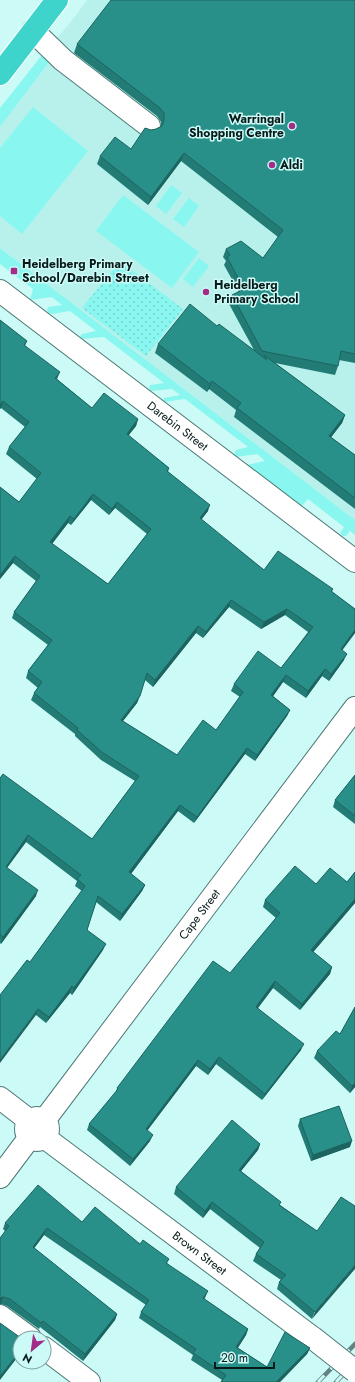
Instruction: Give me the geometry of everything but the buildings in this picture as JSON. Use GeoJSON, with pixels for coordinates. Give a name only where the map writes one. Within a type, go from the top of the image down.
{"type":"FeatureCollection","features":[{"type":"Feature","properties":{"kind":"highway"},"geometry":{"type":"LineString","coordinates":[[0,74],[57,0]]}},
{"type":"Feature","properties":{"kind":"street"},"geometry":{"type":"LineString","coordinates":[[34,31],[68,64],[149,126]]}},
{"type":"Feature","properties":{"kind":"street","name":"Darebin Street"},"geometry":{"type":"LineString","coordinates":[[0,291],[355,561]]}},
{"type":"Feature","properties":{"kind":"street","name":"Cape Street"},"geometry":{"type":"LineString","coordinates":[[0,1177],[355,708]]}},
{"type":"Feature","properties":{"kind":"street","name":"Brown Street"},"geometry":{"type":"LineString","coordinates":[[0,1098],[37,1129],[355,1371]]}},
{"type":"Feature","properties":{"kind":"street"},"geometry":{"type":"LineString","coordinates":[[0,1316],[19,1330]]}},
{"type":"Feature","properties":{"kind":"street"},"geometry":{"type":"LineString","coordinates":[[52,1354],[89,1382]]}},
{"type":"Feature","properties":{"kind":"shaded area","name":"Heidelberg Primary School"},"geometry":{"type":"Polygon","coordinates":[[[87,0],[355,0],[355,520],[0,248],[0,127],[50,61],[42,55],[70,23],[87,0]]]}},
{"type":"Feature","properties":{"kind":"shaded area"},"geometry":{"type":"Polygon","coordinates":[[[42,55],[50,61],[0,127],[0,108],[42,55]]]}},
{"type":"Feature","properties":{"kind":"shaded area"},"geometry":{"type":"Polygon","coordinates":[[[33,107],[88,151],[22,234],[0,216],[0,148],[33,107]]]}},
{"type":"Feature","properties":{"kind":"shaded area"},"geometry":{"type":"Polygon","coordinates":[[[171,185],[182,193],[166,214],[156,206],[171,185]]]}},
{"type":"Feature","properties":{"kind":"shaded area"},"geometry":{"type":"Polygon","coordinates":[[[123,195],[199,252],[172,288],[96,231],[123,195]]]}},
{"type":"Feature","properties":{"kind":"shaded area"},"geometry":{"type":"Polygon","coordinates":[[[189,198],[199,206],[184,227],[173,219],[189,198]]]}},
{"type":"Feature","properties":{"kind":"shaded area"},"geometry":{"type":"Polygon","coordinates":[[[0,248],[355,520],[355,535],[350,531],[346,536],[343,536],[340,533],[344,527],[308,499],[301,507],[246,465],[265,461],[257,454],[236,457],[234,454],[236,450],[248,447],[185,399],[164,402],[164,398],[180,395],[172,389],[151,391],[149,388],[150,385],[164,383],[104,337],[81,339],[80,337],[82,334],[96,331],[70,311],[52,314],[48,313],[48,307],[62,305],[52,297],[30,300],[33,289],[0,264],[0,248]]]}},
{"type":"Feature","properties":{"kind":"shaded area"},"geometry":{"type":"Polygon","coordinates":[[[199,258],[209,266],[193,287],[183,279],[199,258]]]}},
{"type":"Feature","properties":{"kind":"shaded area"},"geometry":{"type":"Polygon","coordinates":[[[120,261],[183,309],[146,356],[82,308],[120,261]]]}},
{"type":"Feature","properties":{"kind":"railway"},"geometry":{"type":"LineString","coordinates":[[318,1382],[355,1344]]}},
{"type":"Feature","properties":{"kind":"railway"},"geometry":{"type":"LineString","coordinates":[[336,1382],[355,1362]]}},
{"type":"Feature","properties":{"kind":"place","name":"Warringal Shopping Centre"},"geometry":{"type":"Point","coordinates":[292,126]}},
{"type":"Feature","properties":{"kind":"place","name":"Aldi"},"geometry":{"type":"Point","coordinates":[272,165]}},
{"type":"Feature","properties":{"kind":"place","name":"Heidelberg Primary School/Darebin Street"},"geometry":{"type":"Point","coordinates":[14,271]}},
{"type":"Feature","properties":{"kind":"place","name":"Heidelberg Primary School"},"geometry":{"type":"Point","coordinates":[206,292]}}]}
